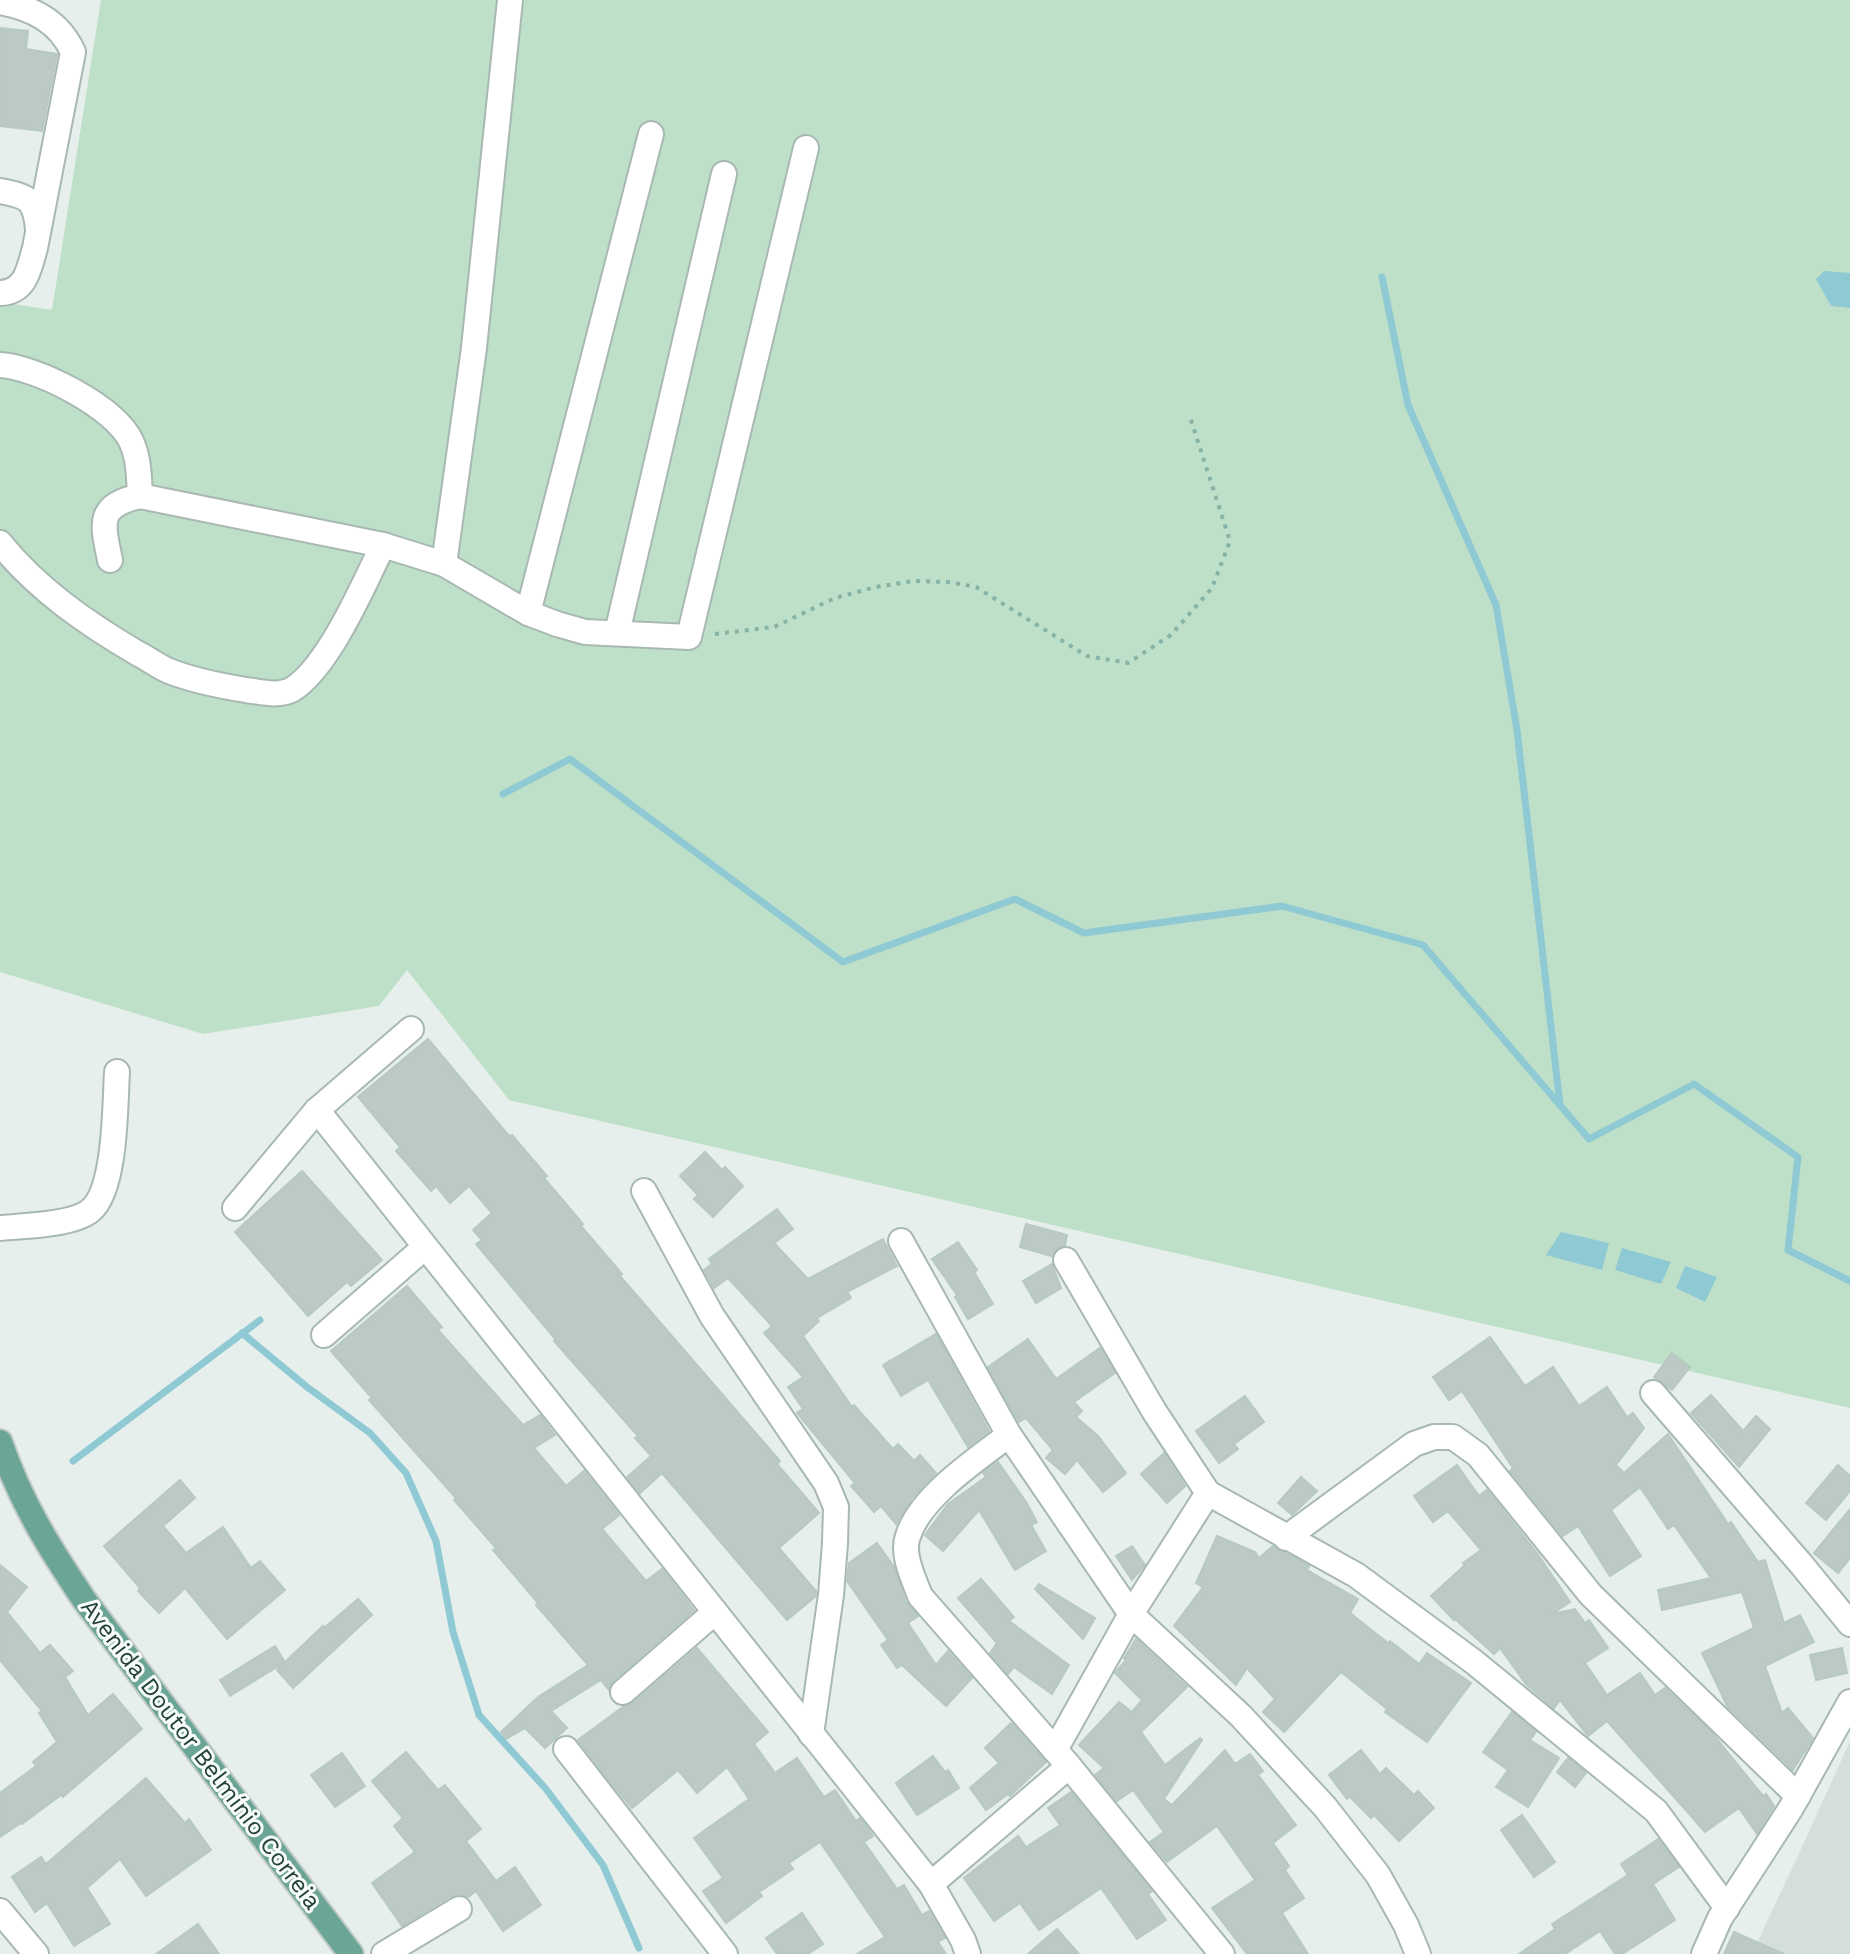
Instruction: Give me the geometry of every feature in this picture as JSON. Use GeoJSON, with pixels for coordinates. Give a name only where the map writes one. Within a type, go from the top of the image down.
{"type":"FeatureCollection","features":[{"type":"Feature","properties":{"kind":"main road","name":"Avenida Doutor Belmínio Correia"},"geometry":{"type":"LineString","coordinates":[[0,1442],[27,1511],[53,1554],[113,1639],[351,1954]]}},
{"type":"Feature","properties":{"kind":"street"},"geometry":{"type":"LineString","coordinates":[[444,564],[474,348],[510,0]]}},
{"type":"Feature","properties":{"kind":"street"},"geometry":{"type":"LineString","coordinates":[[0,2],[31,11],[55,24],[67,38],[73,52],[27,277],[19,287],[0,293]]}},
{"type":"Feature","properties":{"kind":"street"},"geometry":{"type":"LineString","coordinates":[[528,613],[651,134]]}},
{"type":"Feature","properties":{"kind":"street"},"geometry":{"type":"LineString","coordinates":[[110,560],[104,520],[109,509],[119,501],[140,496],[383,545],[444,564],[528,613],[585,632],[689,637],[806,148]]}},
{"type":"Feature","properties":{"kind":"street"},"geometry":{"type":"LineString","coordinates":[[617,633],[724,174]]}},
{"type":"Feature","properties":{"kind":"street"},"geometry":{"type":"LineString","coordinates":[[0,191],[22,195],[32,203],[38,231]]}},
{"type":"Feature","properties":{"kind":"street"},"geometry":{"type":"LineString","coordinates":[[0,365],[58,384],[93,402],[118,420],[132,441],[138,462],[140,496]]}},
{"type":"Feature","properties":{"kind":"street"},"geometry":{"type":"LineString","coordinates":[[0,543],[22,570],[62,604],[169,671],[271,694],[292,690],[310,673],[342,628],[383,545]]}},
{"type":"Feature","properties":{"kind":"street"},"geometry":{"type":"LineString","coordinates":[[235,1208],[317,1110],[411,1029]]}},
{"type":"Feature","properties":{"kind":"street"},"geometry":{"type":"LineString","coordinates":[[0,1228],[62,1222],[92,1210],[110,1176],[117,1072]]}},
{"type":"Feature","properties":{"kind":"street"},"geometry":{"type":"LineString","coordinates":[[317,1110],[931,1884],[968,1954]]}},
{"type":"Feature","properties":{"kind":"street"},"geometry":{"type":"LineString","coordinates":[[644,1191],[712,1316],[826,1483],[836,1507],[831,1595],[811,1734]]}},
{"type":"Feature","properties":{"kind":"street"},"geometry":{"type":"LineString","coordinates":[[901,1241],[1009,1435],[1131,1614],[1241,1716],[1325,1807],[1378,1875],[1418,1954]]}},
{"type":"Feature","properties":{"kind":"street"},"geometry":{"type":"LineString","coordinates":[[324,1335],[425,1247]]}},
{"type":"Feature","properties":{"kind":"street"},"geometry":{"type":"LineString","coordinates":[[1066,1260],[1154,1411],[1208,1493],[1356,1575],[1474,1662],[1656,1811],[1727,1908]]}},
{"type":"Feature","properties":{"kind":"street"},"geometry":{"type":"LineString","coordinates":[[1653,1393],[1850,1624]]}},
{"type":"Feature","properties":{"kind":"street"},"geometry":{"type":"LineString","coordinates":[[1009,1435],[922,1509],[906,1538],[909,1566],[920,1596],[1062,1758],[1222,1954]]}},
{"type":"Feature","properties":{"kind":"street"},"geometry":{"type":"LineString","coordinates":[[1286,1538],[1414,1444],[1434,1437],[1453,1437],[1478,1455],[1591,1595],[1798,1796]]}},
{"type":"Feature","properties":{"kind":"street"},"geometry":{"type":"LineString","coordinates":[[931,1884],[1062,1758],[1131,1614],[1208,1493]]}},
{"type":"Feature","properties":{"kind":"street"},"geometry":{"type":"LineString","coordinates":[[623,1692],[715,1612]]}},
{"type":"Feature","properties":{"kind":"street"},"geometry":{"type":"LineString","coordinates":[[1704,1954],[1727,1908],[1798,1796],[1850,1702]]}},
{"type":"Feature","properties":{"kind":"street"},"geometry":{"type":"LineString","coordinates":[[566,1749],[725,1954]]}},
{"type":"Feature","properties":{"kind":"street"},"geometry":{"type":"LineString","coordinates":[[384,1954],[459,1909]]}},
{"type":"Feature","properties":{"kind":"street"},"geometry":{"type":"LineString","coordinates":[[0,1911],[36,1954]]}},
{"type":"Feature","properties":{"kind":"path"},"geometry":{"type":"LineString","coordinates":[[689,637],[774,627],[835,598],[876,587],[913,581],[949,582],[976,587],[1087,656],[1128,663],[1171,635],[1212,588],[1230,541],[1190,417]]}},
{"type":"Feature","properties":{"kind":"shaded area"},"geometry":{"type":"Polygon","coordinates":[[[1850,1741],[1850,1954],[1752,1954],[1807,1836],[1850,1741]]]}},
{"type":"Feature","properties":{"kind":"green space"},"geometry":{"type":"Polygon","coordinates":[[[101,0],[1850,0],[1850,1408],[509,1100],[407,970],[379,1006],[203,1034],[0,972],[0,302],[52,310],[101,0]]]}},
{"type":"Feature","properties":{"kind":"water"},"geometry":{"type":"Polygon","coordinates":[[[1824,271],[1850,273],[1850,308],[1831,306],[1816,279],[1824,271]]]}},
{"type":"Feature","properties":{"kind":"water"},"geometry":{"type":"Polygon","coordinates":[[[1561,1232],[1609,1243],[1602,1270],[1546,1255],[1561,1232]]]}},
{"type":"Feature","properties":{"kind":"water"},"geometry":{"type":"Polygon","coordinates":[[[1622,1248],[1671,1262],[1661,1284],[1615,1270],[1622,1248]]]}},
{"type":"Feature","properties":{"kind":"water"},"geometry":{"type":"Polygon","coordinates":[[[1685,1266],[1717,1277],[1705,1302],[1676,1288],[1685,1266]]]}},
{"type":"Feature","properties":{"kind":"building"},"geometry":{"type":"Polygon","coordinates":[[[0,28],[28,31],[26,49],[57,54],[42,131],[0,126],[0,28]]]}},
{"type":"Feature","properties":{"kind":"building"},"geometry":{"type":"Polygon","coordinates":[[[428,1039],[547,1176],[544,1178],[622,1274],[620,1276],[780,1461],[777,1464],[819,1513],[779,1548],[816,1591],[816,1596],[787,1620],[662,1473],[640,1493],[627,1477],[651,1456],[635,1438],[638,1436],[554,1341],[476,1244],[482,1240],[473,1230],[492,1213],[469,1186],[450,1203],[436,1186],[431,1191],[396,1151],[400,1147],[358,1097],[428,1039]]]}},
{"type":"Feature","properties":{"kind":"building"},"geometry":{"type":"Polygon","coordinates":[[[705,1152],[743,1186],[713,1217],[694,1199],[698,1195],[680,1176],[705,1152]]]}},
{"type":"Feature","properties":{"kind":"building"},"geometry":{"type":"Polygon","coordinates":[[[302,1171],[382,1260],[351,1286],[347,1282],[308,1316],[235,1232],[302,1171]]]}},
{"type":"Feature","properties":{"kind":"building"},"geometry":{"type":"Polygon","coordinates":[[[777,1209],[793,1229],[774,1243],[808,1279],[883,1239],[897,1266],[847,1292],[851,1298],[817,1318],[819,1321],[803,1336],[852,1407],[854,1405],[893,1449],[898,1444],[914,1461],[920,1455],[936,1473],[912,1498],[896,1524],[881,1506],[874,1512],[851,1486],[855,1483],[797,1413],[803,1409],[788,1387],[803,1377],[764,1333],[772,1326],[728,1278],[714,1288],[704,1270],[712,1264],[709,1259],[777,1209]]]}},
{"type":"Feature","properties":{"kind":"building"},"geometry":{"type":"Polygon","coordinates":[[[1026,1224],[1067,1235],[1065,1245],[1052,1256],[1020,1247],[1026,1224]]]}},
{"type":"Feature","properties":{"kind":"building"},"geometry":{"type":"Polygon","coordinates":[[[958,1242],[977,1270],[974,1272],[993,1304],[968,1319],[955,1297],[957,1295],[932,1259],[958,1242]]]}},
{"type":"Feature","properties":{"kind":"building"},"geometry":{"type":"Polygon","coordinates":[[[1052,1264],[1061,1288],[1036,1303],[1023,1281],[1052,1264]]]}},
{"type":"Feature","properties":{"kind":"building"},"geometry":{"type":"Polygon","coordinates":[[[407,1286],[442,1327],[438,1330],[523,1425],[540,1415],[555,1435],[534,1448],[566,1486],[584,1471],[619,1515],[602,1529],[646,1581],[662,1569],[694,1610],[613,1681],[609,1690],[601,1680],[551,1711],[567,1728],[545,1748],[525,1728],[506,1739],[501,1732],[538,1697],[588,1665],[536,1605],[538,1603],[493,1550],[496,1548],[454,1500],[456,1498],[369,1400],[372,1398],[331,1351],[407,1286]]]}},
{"type":"Feature","properties":{"kind":"building"},"geometry":{"type":"Polygon","coordinates":[[[936,1334],[989,1431],[968,1447],[928,1380],[901,1396],[883,1365],[936,1334]]]}},
{"type":"Feature","properties":{"kind":"building"},"geometry":{"type":"Polygon","coordinates":[[[1490,1337],[1525,1386],[1553,1367],[1579,1406],[1607,1387],[1627,1417],[1633,1413],[1644,1428],[1616,1465],[1624,1473],[1668,1434],[1728,1524],[1731,1522],[1758,1562],[1765,1560],[1784,1623],[1800,1615],[1814,1642],[1765,1666],[1782,1713],[1788,1708],[1813,1738],[1793,1770],[1727,1706],[1702,1653],[1754,1628],[1742,1592],[1662,1610],[1658,1590],[1711,1578],[1674,1525],[1668,1529],[1640,1487],[1611,1510],[1641,1556],[1610,1576],[1578,1526],[1563,1536],[1510,1471],[1513,1468],[1462,1391],[1449,1400],[1433,1377],[1490,1337]]]}},
{"type":"Feature","properties":{"kind":"building"},"geometry":{"type":"Polygon","coordinates":[[[1028,1339],[1056,1379],[1100,1348],[1115,1373],[1074,1402],[1082,1411],[1076,1417],[1098,1436],[1126,1473],[1103,1492],[1077,1460],[1065,1474],[1046,1458],[1053,1450],[1026,1418],[1019,1422],[988,1367],[1028,1339]]]}},
{"type":"Feature","properties":{"kind":"building"},"geometry":{"type":"Polygon","coordinates":[[[1672,1353],[1690,1367],[1672,1390],[1654,1377],[1672,1353]]]}},
{"type":"Feature","properties":{"kind":"building"},"geometry":{"type":"Polygon","coordinates":[[[1711,1395],[1743,1431],[1756,1416],[1770,1429],[1739,1467],[1691,1413],[1711,1395]]]}},
{"type":"Feature","properties":{"kind":"building"},"geometry":{"type":"Polygon","coordinates":[[[1245,1396],[1264,1422],[1234,1444],[1238,1449],[1219,1463],[1196,1431],[1245,1396]]]}},
{"type":"Feature","properties":{"kind":"building"},"geometry":{"type":"Polygon","coordinates":[[[1164,1453],[1185,1486],[1167,1503],[1141,1474],[1164,1453]]]}},
{"type":"Feature","properties":{"kind":"building"},"geometry":{"type":"Polygon","coordinates":[[[998,1462],[1037,1522],[1031,1525],[1046,1551],[1015,1570],[979,1510],[943,1551],[925,1535],[948,1504],[986,1477],[983,1473],[998,1462]]]}},
{"type":"Feature","properties":{"kind":"building"},"geometry":{"type":"Polygon","coordinates":[[[1457,1465],[1479,1496],[1487,1490],[1537,1553],[1570,1602],[1552,1614],[1575,1609],[1585,1623],[1589,1620],[1608,1648],[1585,1663],[1607,1695],[1640,1673],[1655,1695],[1665,1688],[1712,1733],[1763,1796],[1766,1794],[1774,1806],[1757,1834],[1739,1808],[1705,1832],[1607,1721],[1588,1736],[1560,1700],[1554,1708],[1526,1684],[1500,1648],[1494,1654],[1431,1596],[1465,1565],[1463,1563],[1481,1550],[1448,1511],[1433,1522],[1414,1496],[1457,1465]]]}},
{"type":"Feature","properties":{"kind":"building"},"geometry":{"type":"Polygon","coordinates":[[[1838,1465],[1850,1476],[1850,1491],[1826,1520],[1806,1503],[1838,1465]]]}},
{"type":"Feature","properties":{"kind":"building"},"geometry":{"type":"Polygon","coordinates":[[[1301,1477],[1317,1491],[1292,1515],[1278,1503],[1301,1477]]]}},
{"type":"Feature","properties":{"kind":"building"},"geometry":{"type":"Polygon","coordinates":[[[180,1480],[195,1498],[163,1526],[186,1553],[223,1527],[251,1568],[260,1561],[285,1590],[227,1639],[185,1588],[159,1613],[104,1546],[180,1480]]]}},
{"type":"Feature","properties":{"kind":"building"},"geometry":{"type":"Polygon","coordinates":[[[1850,1509],[1850,1558],[1838,1573],[1814,1553],[1850,1509]]]}},
{"type":"Feature","properties":{"kind":"building"},"geometry":{"type":"Polygon","coordinates":[[[1217,1536],[1255,1552],[1259,1558],[1273,1546],[1309,1566],[1307,1570],[1358,1599],[1350,1613],[1388,1643],[1390,1641],[1419,1664],[1427,1653],[1471,1683],[1427,1742],[1385,1712],[1387,1709],[1341,1672],[1284,1732],[1263,1712],[1275,1699],[1247,1668],[1236,1685],[1174,1626],[1203,1587],[1196,1583],[1217,1536]]]}},
{"type":"Feature","properties":{"kind":"building"},"geometry":{"type":"Polygon","coordinates":[[[877,1543],[894,1567],[906,1602],[918,1616],[908,1623],[936,1665],[948,1651],[972,1678],[946,1706],[902,1665],[897,1668],[881,1645],[888,1640],[847,1581],[849,1563],[877,1543]]]}},
{"type":"Feature","properties":{"kind":"building"},"geometry":{"type":"Polygon","coordinates":[[[1132,1546],[1145,1565],[1132,1580],[1116,1556],[1132,1546]]]}},
{"type":"Feature","properties":{"kind":"building"},"geometry":{"type":"Polygon","coordinates":[[[0,1565],[27,1587],[7,1612],[40,1653],[50,1645],[73,1671],[65,1677],[88,1715],[113,1694],[142,1729],[63,1797],[61,1795],[0,1837],[0,1793],[36,1766],[33,1762],[57,1742],[39,1713],[42,1711],[0,1660],[0,1565]]]}},
{"type":"Feature","properties":{"kind":"building"},"geometry":{"type":"Polygon","coordinates":[[[981,1579],[1014,1617],[1009,1621],[1069,1665],[1052,1694],[1014,1667],[1008,1674],[990,1653],[997,1643],[958,1598],[981,1579]]]}},
{"type":"Feature","properties":{"kind":"building"},"geometry":{"type":"Polygon","coordinates":[[[1039,1584],[1095,1618],[1083,1639],[1035,1589],[1039,1584]]]}},
{"type":"Feature","properties":{"kind":"building"},"geometry":{"type":"Polygon","coordinates":[[[358,1599],[372,1615],[293,1688],[277,1670],[323,1626],[358,1599]]]}},
{"type":"Feature","properties":{"kind":"building"},"geometry":{"type":"Polygon","coordinates":[[[1136,1639],[1187,1687],[1141,1732],[1165,1765],[1200,1738],[1202,1740],[1164,1799],[1172,1805],[1225,1750],[1235,1764],[1250,1754],[1263,1771],[1258,1775],[1296,1825],[1273,1843],[1289,1866],[1285,1870],[1304,1898],[1282,1913],[1308,1954],[1247,1954],[1212,1908],[1255,1880],[1217,1826],[1167,1862],[1150,1842],[1164,1832],[1133,1790],[1117,1801],[1095,1775],[1104,1768],[1079,1745],[1119,1702],[1132,1712],[1142,1700],[1115,1673],[1126,1660],[1124,1658],[1136,1639]]]}},
{"type":"Feature","properties":{"kind":"building"},"geometry":{"type":"Polygon","coordinates":[[[275,1646],[285,1662],[230,1696],[220,1680],[275,1646]]]}},
{"type":"Feature","properties":{"kind":"building"},"geometry":{"type":"Polygon","coordinates":[[[697,1648],[768,1732],[754,1744],[775,1773],[797,1758],[824,1797],[835,1790],[856,1821],[860,1818],[873,1836],[864,1842],[897,1889],[904,1885],[922,1915],[929,1911],[945,1938],[938,1942],[946,1954],[857,1954],[885,1937],[820,1842],[789,1863],[793,1869],[759,1892],[762,1896],[726,1923],[703,1891],[723,1878],[694,1838],[749,1799],[727,1767],[697,1793],[678,1770],[632,1808],[612,1784],[578,1740],[633,1703],[697,1648]]]}},
{"type":"Feature","properties":{"kind":"building"},"geometry":{"type":"Polygon","coordinates":[[[1842,1648],[1847,1673],[1816,1680],[1810,1655],[1842,1648]]]}},
{"type":"Feature","properties":{"kind":"building"},"geometry":{"type":"Polygon","coordinates":[[[1512,1712],[1536,1732],[1530,1740],[1559,1758],[1528,1807],[1496,1787],[1508,1770],[1483,1752],[1512,1712]]]}},
{"type":"Feature","properties":{"kind":"building"},"geometry":{"type":"Polygon","coordinates":[[[1011,1723],[1046,1762],[1010,1796],[1008,1794],[986,1810],[970,1788],[999,1763],[985,1748],[1011,1723]]]}},
{"type":"Feature","properties":{"kind":"building"},"geometry":{"type":"Polygon","coordinates":[[[1361,1750],[1380,1774],[1386,1768],[1414,1795],[1418,1791],[1434,1808],[1399,1841],[1374,1815],[1371,1818],[1350,1797],[1347,1799],[1329,1775],[1361,1750]]]}},
{"type":"Feature","properties":{"kind":"building"},"geometry":{"type":"Polygon","coordinates":[[[406,1752],[438,1790],[445,1785],[481,1829],[466,1841],[496,1881],[515,1867],[541,1905],[503,1931],[476,1891],[468,1897],[460,1894],[451,1896],[402,1926],[372,1883],[415,1852],[394,1826],[403,1818],[372,1781],[406,1752]]]}},
{"type":"Feature","properties":{"kind":"building"},"geometry":{"type":"Polygon","coordinates":[[[342,1753],[365,1786],[335,1807],[311,1775],[342,1753]]]}},
{"type":"Feature","properties":{"kind":"building"},"geometry":{"type":"Polygon","coordinates":[[[933,1756],[945,1772],[948,1770],[959,1788],[917,1815],[896,1783],[933,1756]]]}},
{"type":"Feature","properties":{"kind":"building"},"geometry":{"type":"Polygon","coordinates":[[[1568,1758],[1586,1773],[1575,1787],[1557,1772],[1568,1758]]]}},
{"type":"Feature","properties":{"kind":"building"},"geometry":{"type":"Polygon","coordinates":[[[146,1778],[185,1823],[189,1819],[211,1850],[146,1896],[120,1859],[87,1888],[110,1924],[74,1946],[47,1903],[35,1912],[12,1877],[41,1857],[46,1864],[146,1778]]]}},
{"type":"Feature","properties":{"kind":"building"},"geometry":{"type":"Polygon","coordinates":[[[1071,1792],[1152,1891],[1148,1894],[1166,1920],[1137,1939],[1101,1888],[1039,1930],[1020,1903],[994,1921],[964,1878],[1018,1836],[1026,1847],[1060,1825],[1048,1808],[1071,1792]]]}},
{"type":"Feature","properties":{"kind":"building"},"geometry":{"type":"Polygon","coordinates":[[[1522,1815],[1555,1862],[1534,1877],[1501,1830],[1522,1815]]]}},
{"type":"Feature","properties":{"kind":"building"},"geometry":{"type":"Polygon","coordinates":[[[1658,1839],[1679,1867],[1653,1884],[1675,1920],[1622,1954],[1615,1954],[1600,1931],[1565,1954],[1519,1954],[1555,1929],[1552,1924],[1628,1875],[1621,1864],[1658,1839]]]}},
{"type":"Feature","properties":{"kind":"building"},"geometry":{"type":"Polygon","coordinates":[[[802,1913],[823,1944],[808,1954],[777,1954],[766,1938],[802,1913]]]}},
{"type":"Feature","properties":{"kind":"building"},"geometry":{"type":"Polygon","coordinates":[[[198,1924],[219,1954],[156,1954],[198,1924]]]}},
{"type":"Feature","properties":{"kind":"building"},"geometry":{"type":"Polygon","coordinates":[[[1057,1929],[1079,1954],[1028,1954],[1057,1929]]]}},
{"type":"Feature","properties":{"kind":"building"},"geometry":{"type":"Polygon","coordinates":[[[1734,1932],[1784,1954],[1724,1954],[1734,1932]]]}},
{"type":"Feature","properties":{"kind":"waterway"},"geometry":{"type":"LineString","coordinates":[[1382,277],[1408,405],[1496,605],[1517,730],[1560,1105]]}},
{"type":"Feature","properties":{"kind":"waterway"},"geometry":{"type":"LineString","coordinates":[[503,794],[570,759],[843,962],[1015,899],[1084,933],[1282,906],[1423,945],[1589,1139],[1694,1084],[1798,1157],[1788,1250],[1850,1281]]}},
{"type":"Feature","properties":{"kind":"waterway"},"geometry":{"type":"LineString","coordinates":[[73,1461],[260,1320]]}},
{"type":"Feature","properties":{"kind":"waterway"},"geometry":{"type":"LineString","coordinates":[[242,1333],[307,1387],[370,1433],[406,1473],[436,1541],[453,1632],[479,1715],[546,1789],[603,1865],[639,1948]]}}]}
